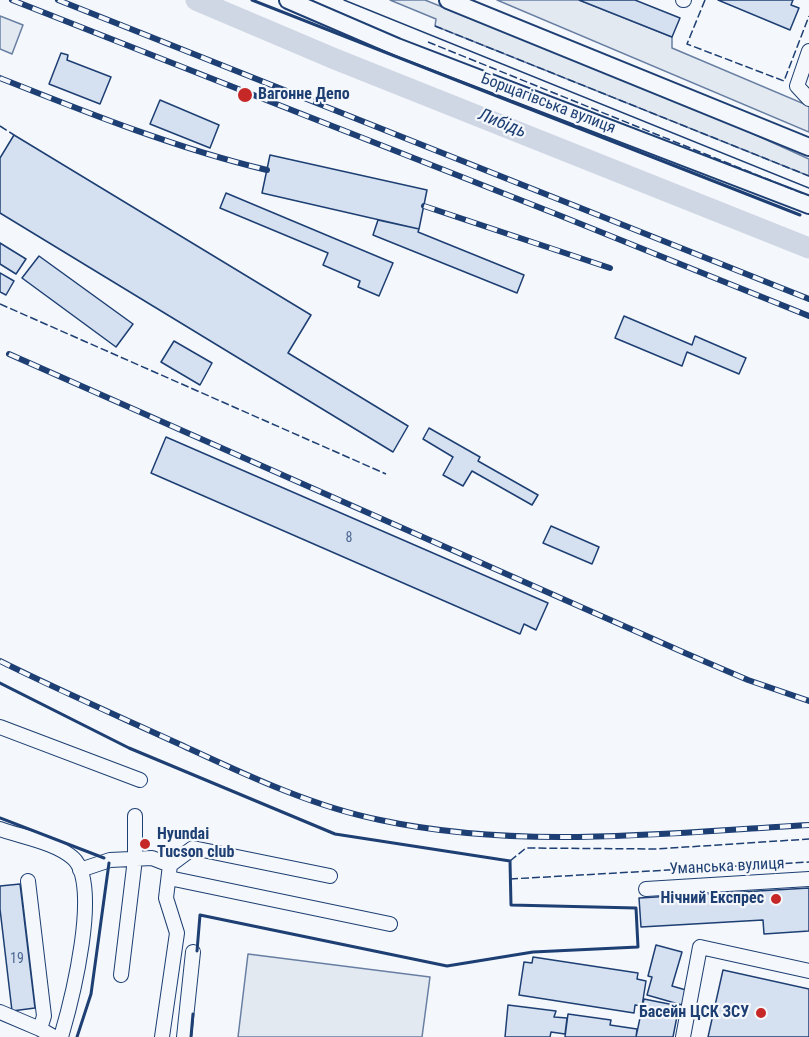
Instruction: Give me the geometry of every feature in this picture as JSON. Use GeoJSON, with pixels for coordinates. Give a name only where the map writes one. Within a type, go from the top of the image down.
{"type":"FeatureCollection","features":[{"type":"Feature","properties":{"kind":"main road","name":"Борщагівська вулиця"},"geometry":{"type":"LineString","coordinates":[[288,0],[397,47],[809,205]]}},
{"type":"Feature","properties":{"kind":"main road"},"geometry":{"type":"LineString","coordinates":[[448,0],[809,147]]}},
{"type":"Feature","properties":{"kind":"street"},"geometry":{"type":"LineString","coordinates":[[809,51],[797,86],[809,99]]}},
{"type":"Feature","properties":{"kind":"street"},"geometry":{"type":"LineString","coordinates":[[0,728],[140,780]]}},
{"type":"Feature","properties":{"kind":"street"},"geometry":{"type":"LineString","coordinates":[[121,975],[135,859],[135,816]]}},
{"type":"Feature","properties":{"kind":"street"},"geometry":{"type":"LineString","coordinates":[[0,829],[62,850],[75,859],[80,870],[85,898],[81,946],[73,994],[61,1037]]}},
{"type":"Feature","properties":{"kind":"street"},"geometry":{"type":"LineString","coordinates":[[162,1037],[177,933],[166,898],[170,872],[193,848],[330,876]]}},
{"type":"Feature","properties":{"kind":"street"},"geometry":{"type":"LineString","coordinates":[[80,870],[110,860],[152,858],[170,872],[390,924]]}},
{"type":"Feature","properties":{"kind":"street","name":"Уманська вулиця"},"geometry":{"type":"LineString","coordinates":[[646,889],[809,879]]}},
{"type":"Feature","properties":{"kind":"street"},"geometry":{"type":"LineString","coordinates":[[28,881],[44,1016],[40,1029]]}},
{"type":"Feature","properties":{"kind":"street"},"geometry":{"type":"LineString","coordinates":[[683,1037],[700,946],[809,971]]}},
{"type":"Feature","properties":{"kind":"street"},"geometry":{"type":"LineString","coordinates":[[184,1037],[193,952]]}},
{"type":"Feature","properties":{"kind":"street"},"geometry":{"type":"LineString","coordinates":[[0,1012],[54,1037]]}},
{"type":"Feature","properties":{"kind":"shaded area"},"geometry":{"type":"Polygon","coordinates":[[[390,0],[425,0],[718,118],[809,159],[809,176],[435,26],[436,19],[390,0]]]}},
{"type":"Feature","properties":{"kind":"shaded area"},"geometry":{"type":"Polygon","coordinates":[[[497,0],[579,0],[672,37],[672,48],[809,106],[809,132],[497,0]]]}},
{"type":"Feature","properties":{"kind":"shaded area"},"geometry":{"type":"Polygon","coordinates":[[[0,16],[23,25],[12,54],[0,49],[0,16]]]}},
{"type":"Feature","properties":{"kind":"shaded area"},"geometry":{"type":"Polygon","coordinates":[[[248,954],[430,977],[422,1037],[238,1037],[248,954]]]}},
{"type":"Feature","properties":{"kind":"building"},"geometry":{"type":"Polygon","coordinates":[[[579,0],[635,0],[680,18],[672,37],[579,0]]]}},
{"type":"Feature","properties":{"kind":"building"},"geometry":{"type":"Polygon","coordinates":[[[718,0],[793,0],[791,5],[799,8],[790,30],[718,0]]]}},
{"type":"Feature","properties":{"kind":"building"},"geometry":{"type":"Polygon","coordinates":[[[61,53],[68,55],[67,60],[111,77],[100,104],[49,84],[61,53]]]}},
{"type":"Feature","properties":{"kind":"building"},"geometry":{"type":"Polygon","coordinates":[[[160,100],[219,125],[210,148],[150,124],[160,100]]]}},
{"type":"Feature","properties":{"kind":"building"},"geometry":{"type":"Polygon","coordinates":[[[14,135],[311,315],[288,353],[408,426],[393,452],[0,213],[0,158],[14,135]]]}},
{"type":"Feature","properties":{"kind":"building"},"geometry":{"type":"Polygon","coordinates":[[[270,155],[427,190],[419,229],[262,193],[270,155]]]}},
{"type":"Feature","properties":{"kind":"building"},"geometry":{"type":"Polygon","coordinates":[[[226,193],[393,263],[379,296],[358,287],[360,281],[323,265],[328,253],[220,208],[226,193]]]}},
{"type":"Feature","properties":{"kind":"building"},"geometry":{"type":"Polygon","coordinates":[[[378,220],[419,229],[418,232],[524,275],[517,293],[373,235],[378,220]]]}},
{"type":"Feature","properties":{"kind":"building"},"geometry":{"type":"Polygon","coordinates":[[[0,243],[26,259],[16,274],[0,264],[0,243]]]}},
{"type":"Feature","properties":{"kind":"building"},"geometry":{"type":"Polygon","coordinates":[[[39,256],[133,324],[116,347],[22,278],[39,256]]]}},
{"type":"Feature","properties":{"kind":"building"},"geometry":{"type":"Polygon","coordinates":[[[0,273],[14,281],[6,295],[0,292],[0,273]]]}},
{"type":"Feature","properties":{"kind":"building"},"geometry":{"type":"Polygon","coordinates":[[[624,316],[692,345],[695,336],[746,358],[739,374],[687,352],[682,366],[615,338],[624,316]]]}},
{"type":"Feature","properties":{"kind":"building"},"geometry":{"type":"Polygon","coordinates":[[[174,341],[212,363],[200,385],[161,362],[174,341]]]}},
{"type":"Feature","properties":{"kind":"building"},"geometry":{"type":"Polygon","coordinates":[[[429,428],[480,457],[478,461],[538,495],[532,505],[472,471],[463,486],[443,475],[453,457],[423,439],[429,428]]]}},
{"type":"Feature","properties":{"kind":"building"},"geometry":{"type":"Polygon","coordinates":[[[166,437],[548,603],[536,630],[524,624],[520,634],[151,473],[166,437]]]}},
{"type":"Feature","properties":{"kind":"building"},"geometry":{"type":"Polygon","coordinates":[[[551,526],[599,547],[592,564],[543,543],[551,526]]]}},
{"type":"Feature","properties":{"kind":"building"},"geometry":{"type":"Polygon","coordinates":[[[20,884],[35,1008],[12,1011],[0,909],[0,886],[20,884]]]}},
{"type":"Feature","properties":{"kind":"building"},"geometry":{"type":"Polygon","coordinates":[[[809,888],[809,931],[764,934],[763,920],[641,927],[639,898],[809,888]]]}},
{"type":"Feature","properties":{"kind":"building"},"geometry":{"type":"Polygon","coordinates":[[[656,945],[682,952],[672,986],[686,990],[682,1005],[647,995],[652,977],[648,976],[656,945]]]}},
{"type":"Feature","properties":{"kind":"building"},"geometry":{"type":"Polygon","coordinates":[[[533,957],[638,973],[637,979],[646,981],[642,1006],[635,1005],[634,1013],[519,995],[524,962],[532,963],[533,957]]]}},
{"type":"Feature","properties":{"kind":"building","name":"Басейн ЦСК ЗСУ"},"geometry":{"type":"Polygon","coordinates":[[[723,970],[809,989],[809,1037],[708,1037],[723,970]]]}},
{"type":"Feature","properties":{"kind":"building"},"geometry":{"type":"Polygon","coordinates":[[[644,999],[679,1006],[673,1037],[636,1037],[644,999]]]}},
{"type":"Feature","properties":{"kind":"building"},"geometry":{"type":"Polygon","coordinates":[[[508,1005],[556,1011],[554,1017],[567,1018],[565,1034],[551,1032],[550,1037],[505,1037],[508,1005]]]}},
{"type":"Feature","properties":{"kind":"building"},"geometry":{"type":"Polygon","coordinates":[[[568,1014],[611,1020],[610,1025],[637,1029],[636,1037],[565,1037],[568,1014]]]}},
{"type":"Feature","properties":{"kind":"waterway","name":"Либідь"},"geometry":{"type":"LineString","coordinates":[[196,0],[335,59],[809,248]]}},
{"type":"Feature","properties":{"kind":"tram line"},"geometry":{"type":"LineString","coordinates":[[344,0],[809,188]]}},
{"type":"Feature","properties":{"kind":"railway"},"geometry":{"type":"LineString","coordinates":[[12,0],[809,316]]}},
{"type":"Feature","properties":{"kind":"railway"},"geometry":{"type":"LineString","coordinates":[[58,0],[809,299]]}},
{"type":"Feature","properties":{"kind":"railway"},"geometry":{"type":"LineString","coordinates":[[0,78],[165,140],[267,170]]}},
{"type":"Feature","properties":{"kind":"railway"},"geometry":{"type":"LineString","coordinates":[[424,206],[610,268]]}},
{"type":"Feature","properties":{"kind":"railway"},"geometry":{"type":"LineString","coordinates":[[9,354],[685,653],[748,680],[809,701]]}},
{"type":"Feature","properties":{"kind":"railway"},"geometry":{"type":"LineString","coordinates":[[0,661],[277,788],[328,806],[380,820],[486,835],[540,837],[648,835],[809,825]]}},
{"type":"Feature","properties":{"kind":"fence"},"geometry":{"type":"LineString","coordinates":[[705,0],[687,44],[784,81],[809,16]]}},
{"type":"Feature","properties":{"kind":"fence"},"geometry":{"type":"LineString","coordinates":[[435,26],[809,176]]}},
{"type":"Feature","properties":{"kind":"fence"},"geometry":{"type":"LineString","coordinates":[[428,42],[804,194]]}},
{"type":"Feature","properties":{"kind":"fence"},"geometry":{"type":"LineString","coordinates":[[0,126],[14,135]]}},
{"type":"Feature","properties":{"kind":"fence"},"geometry":{"type":"LineString","coordinates":[[0,304],[386,474]]}},
{"type":"Feature","properties":{"kind":"fence"},"geometry":{"type":"LineString","coordinates":[[510,861],[526,848],[656,849],[809,839]]}},
{"type":"Feature","properties":{"kind":"fence"},"geometry":{"type":"LineString","coordinates":[[510,879],[809,862]]}},
{"type":"Feature","properties":{"kind":"wall"},"geometry":{"type":"LineString","coordinates":[[252,0],[800,215]]}},
{"type":"Feature","properties":{"kind":"wall"},"geometry":{"type":"LineString","coordinates":[[0,683],[129,748],[335,834],[510,861],[511,905],[636,908],[638,947],[533,952],[447,966],[200,915],[197,951]]}},
{"type":"Feature","properties":{"kind":"wall"},"geometry":{"type":"LineString","coordinates":[[0,818],[104,858]]}},
{"type":"Feature","properties":{"kind":"wall"},"geometry":{"type":"LineString","coordinates":[[77,1037],[91,994],[109,863]]}},
{"type":"Feature","properties":{"kind":"wall"},"geometry":{"type":"LineString","coordinates":[[191,1037],[193,1014]]}},
{"type":"Feature","properties":{"kind":"place","name":"Вагонне Депо"},"geometry":{"type":"Point","coordinates":[245,95]}},
{"type":"Feature","properties":{"kind":"place","name":"Hyundai Tucson club"},"geometry":{"type":"Point","coordinates":[145,844]}},
{"type":"Feature","properties":{"kind":"place","name":"Нічний Експрес"},"geometry":{"type":"Point","coordinates":[776,899]}},
{"type":"Feature","properties":{"kind":"place","name":"Басейн ЦСК ЗСУ"},"geometry":{"type":"Point","coordinates":[761,1013]}}]}
